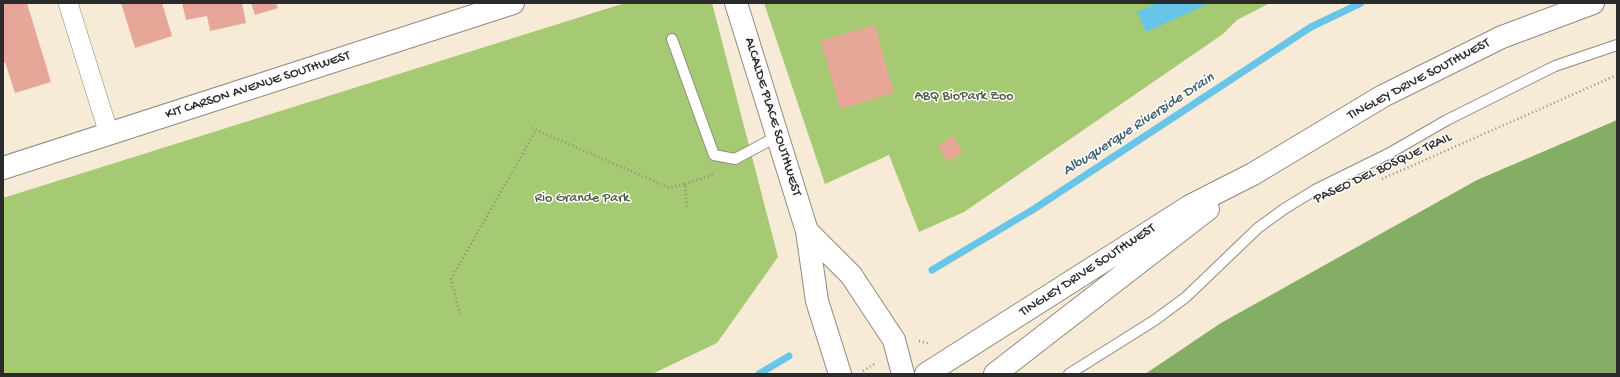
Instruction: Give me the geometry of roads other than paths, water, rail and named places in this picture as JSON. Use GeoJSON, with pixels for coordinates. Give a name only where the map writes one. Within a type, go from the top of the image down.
{"type":"FeatureCollection","features":[{"type":"Feature","properties":{"kind":"street"},"geometry":{"type":"LineString","coordinates":[[68,3],[109,134]]}},
{"type":"Feature","properties":{"kind":"street","name":"KIT CARSON AVENUE SOUTHWEST"},"geometry":{"type":"LineString","coordinates":[[3,168],[513,3]]}},
{"type":"Feature","properties":{"kind":"street","name":"ALCALDE PLACE SOUTHWEST"},"geometry":{"type":"LineString","coordinates":[[736,3],[807,231],[817,301],[840,374]]}},
{"type":"Feature","properties":{"kind":"street","name":"TINGLEY DRIVE SOUTHWEST"},"geometry":{"type":"LineString","coordinates":[[926,374],[1190,206],[1253,174],[1383,96],[1502,37],[1593,3]]}},
{"type":"Feature","properties":{"kind":"street","name":"TINGLEY DRIVE SOUTHWEST"},"geometry":{"type":"LineString","coordinates":[[995,374],[1253,174]]}},
{"type":"Feature","properties":{"kind":"street","name":"ALCALDE PLACE SOUTHWEST"},"geometry":{"type":"LineString","coordinates":[[807,231],[851,275],[894,340],[903,374]]}},
{"type":"Feature","properties":{"kind":"lane"},"geometry":{"type":"LineString","coordinates":[[672,39],[714,155],[735,159],[778,136]]}},
{"type":"Feature","properties":{"kind":"lane"},"geometry":{"type":"LineString","coordinates":[[1069,374],[1155,320],[1186,297],[1258,228],[1296,201],[1388,154],[1447,120],[1555,66],[1617,44]]}},
{"type":"Feature","properties":{"kind":"water"},"geometry":{"type":"Polygon","coordinates":[[[1157,3],[1205,3],[1206,5],[1146,32],[1137,12],[1157,3]]]}},
{"type":"Feature","properties":{"kind":"waterway","name":"Albuquerque Riverside Drain"},"geometry":{"type":"LineString","coordinates":[[932,270],[1034,209],[1311,27],[1361,3]]}},
{"type":"Feature","properties":{"kind":"waterway","name":"Albuquerque Riverside Drain"},"geometry":{"type":"LineString","coordinates":[[759,374],[789,356]]}},
{"type":"Feature","properties":{"kind":"park label","name":"ABQ BioPark Zoo"},"geometry":{"type":"Point","coordinates":[964,97]}},
{"type":"Feature","properties":{"kind":"park label","name":"Rio Grande Park"},"geometry":{"type":"Point","coordinates":[582,199]}}]}
